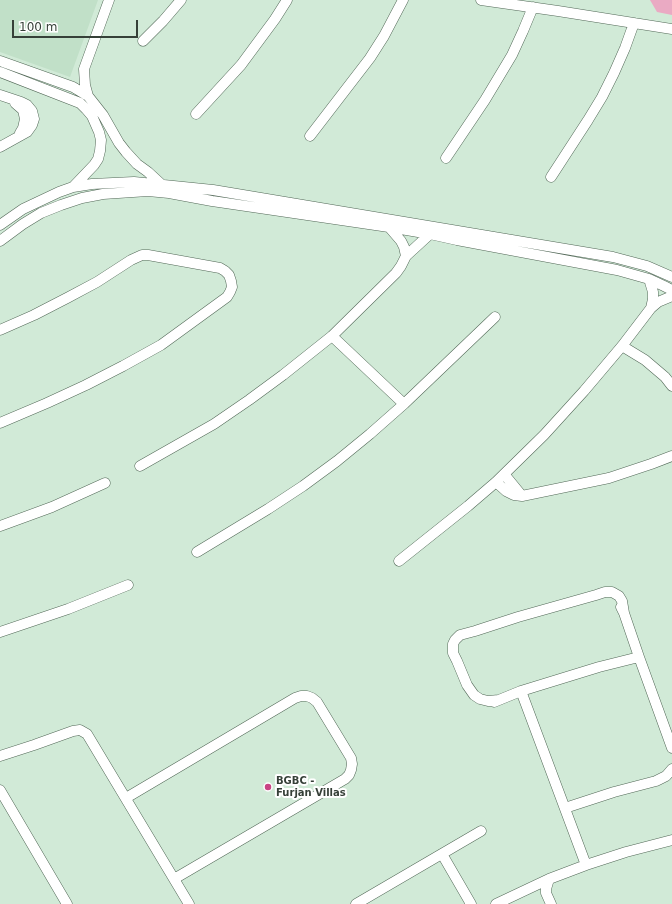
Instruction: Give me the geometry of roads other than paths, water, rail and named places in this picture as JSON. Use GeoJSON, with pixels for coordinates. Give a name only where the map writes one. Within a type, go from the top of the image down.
{"type":"FeatureCollection","features":[{"type":"Feature","properties":{"kind":"street"},"geometry":{"type":"LineString","coordinates":[[63,83],[73,79],[84,69],[109,0]]}},
{"type":"Feature","properties":{"kind":"street"},"geometry":{"type":"LineString","coordinates":[[143,41],[181,0]]}},
{"type":"Feature","properties":{"kind":"street"},"geometry":{"type":"LineString","coordinates":[[196,114],[240,65],[275,19],[287,0]]}},
{"type":"Feature","properties":{"kind":"street"},"geometry":{"type":"LineString","coordinates":[[310,136],[370,58],[384,36],[403,0]]}},
{"type":"Feature","properties":{"kind":"street"},"geometry":{"type":"LineString","coordinates":[[480,0],[583,14],[672,29]]}},
{"type":"Feature","properties":{"kind":"street"},"geometry":{"type":"LineString","coordinates":[[446,158],[485,100],[508,61],[523,32],[533,7]]}},
{"type":"Feature","properties":{"kind":"street"},"geometry":{"type":"LineString","coordinates":[[551,177],[602,97],[614,73],[634,23]]}},
{"type":"Feature","properties":{"kind":"street"},"geometry":{"type":"LineString","coordinates":[[0,62],[63,83],[82,91],[88,96],[103,115],[126,152],[137,164],[161,184]]}},
{"type":"Feature","properties":{"kind":"street"},"geometry":{"type":"LineString","coordinates":[[84,69],[84,80],[88,96]]}},
{"type":"Feature","properties":{"kind":"street"},"geometry":{"type":"LineString","coordinates":[[0,72],[80,103],[92,116],[100,132],[101,140],[98,159],[73,187]]}},
{"type":"Feature","properties":{"kind":"street"},"geometry":{"type":"LineString","coordinates":[[0,147],[18,136],[25,124],[23,110],[20,106],[4,97]]}},
{"type":"Feature","properties":{"kind":"street"},"geometry":{"type":"LineString","coordinates":[[0,225],[23,209],[73,187],[92,184],[134,182],[161,184],[221,191],[613,257],[648,266],[672,277]]}},
{"type":"Feature","properties":{"kind":"street"},"geometry":{"type":"LineString","coordinates":[[0,241],[41,213],[61,205],[82,198],[103,194],[148,191],[430,234],[617,270],[649,279],[672,290]]}},
{"type":"Feature","properties":{"kind":"street"},"geometry":{"type":"LineString","coordinates":[[389,227],[404,247],[406,256]]}},
{"type":"Feature","properties":{"kind":"street"},"geometry":{"type":"LineString","coordinates":[[140,466],[214,424],[283,375],[332,336],[396,273],[406,256],[430,234]]}},
{"type":"Feature","properties":{"kind":"street"},"geometry":{"type":"LineString","coordinates":[[0,330],[67,298],[97,282],[131,260],[142,256],[148,255],[220,268],[229,275],[231,281],[232,286],[227,297],[160,345],[86,385],[0,423]]}},
{"type":"Feature","properties":{"kind":"street"},"geometry":{"type":"LineString","coordinates":[[649,279],[653,292],[651,308]]}},
{"type":"Feature","properties":{"kind":"street"},"geometry":{"type":"LineString","coordinates":[[399,560],[496,482],[549,430],[584,391],[622,346],[651,308],[658,302],[672,296]]}},
{"type":"Feature","properties":{"kind":"street"},"geometry":{"type":"LineString","coordinates":[[197,552],[268,509],[337,461],[404,404],[495,317]]}},
{"type":"Feature","properties":{"kind":"street"},"geometry":{"type":"LineString","coordinates":[[332,336],[404,404]]}},
{"type":"Feature","properties":{"kind":"street"},"geometry":{"type":"LineString","coordinates":[[622,346],[644,360],[665,377],[672,386]]}},
{"type":"Feature","properties":{"kind":"street"},"geometry":{"type":"LineString","coordinates":[[496,482],[506,491],[514,495],[522,496],[609,478],[672,456]]}},
{"type":"Feature","properties":{"kind":"street"},"geometry":{"type":"LineString","coordinates":[[504,474],[522,496]]}},
{"type":"Feature","properties":{"kind":"street"},"geometry":{"type":"LineString","coordinates":[[0,526],[52,507],[105,483]]}},
{"type":"Feature","properties":{"kind":"street"},"geometry":{"type":"LineString","coordinates":[[0,632],[68,609],[128,585]]}},
{"type":"Feature","properties":{"kind":"street"},"geometry":{"type":"LineString","coordinates":[[639,657],[599,667],[521,691],[498,700],[488,701],[480,700],[471,693],[457,661],[459,645],[465,637],[476,631],[518,617],[596,595],[611,597],[618,602],[624,613],[672,748]]}},
{"type":"Feature","properties":{"kind":"street"},"geometry":{"type":"LineString","coordinates":[[521,691],[586,865]]}},
{"type":"Feature","properties":{"kind":"street"},"geometry":{"type":"LineString","coordinates":[[126,798],[295,698],[301,696],[307,696],[317,702],[351,758],[351,770],[345,779],[174,879]]}},
{"type":"Feature","properties":{"kind":"street"},"geometry":{"type":"LineString","coordinates":[[0,756],[73,731],[84,731],[90,737],[189,904]]}},
{"type":"Feature","properties":{"kind":"street"},"geometry":{"type":"LineString","coordinates":[[565,808],[614,792],[656,781],[666,776],[672,769]]}},
{"type":"Feature","properties":{"kind":"street"},"geometry":{"type":"LineString","coordinates":[[656,781],[666,781],[672,779]]}},
{"type":"Feature","properties":{"kind":"street"},"geometry":{"type":"LineString","coordinates":[[0,790],[67,904]]}},
{"type":"Feature","properties":{"kind":"street"},"geometry":{"type":"LineString","coordinates":[[356,904],[481,831]]}},
{"type":"Feature","properties":{"kind":"street"},"geometry":{"type":"LineString","coordinates":[[496,904],[549,879],[586,865],[626,852],[672,840]]}},
{"type":"Feature","properties":{"kind":"street"},"geometry":{"type":"LineString","coordinates":[[442,854],[471,904]]}},
{"type":"Feature","properties":{"kind":"street"},"geometry":{"type":"LineString","coordinates":[[549,879],[546,894],[551,904]]}},
{"type":"Feature","properties":{"kind":"street"},"geometry":{"type":"LineString","coordinates":[[533,886],[545,904]]}},
{"type":"Feature","properties":{"kind":"place","name":"BGBC - Furjan Villas"},"geometry":{"type":"Point","coordinates":[268,787]}}]}
